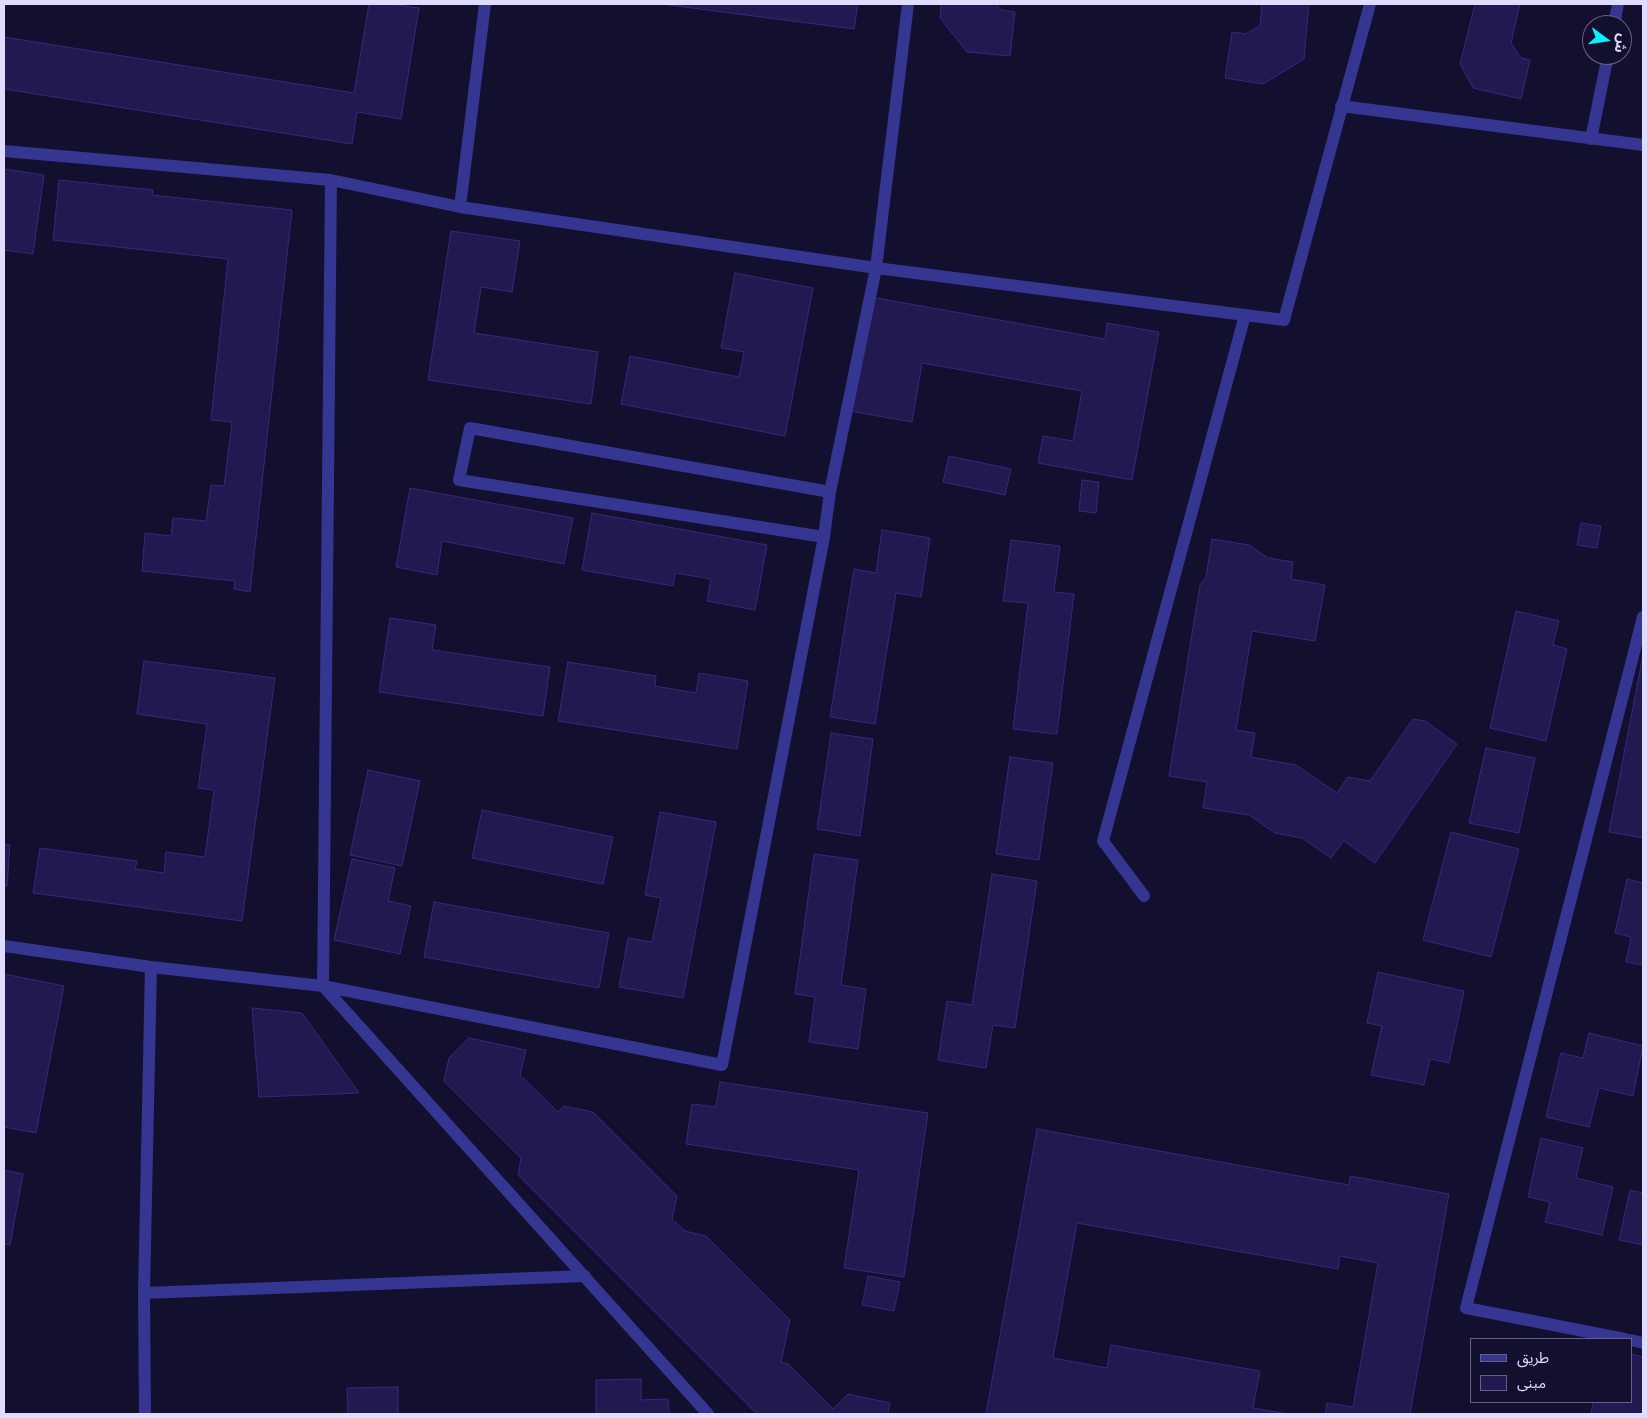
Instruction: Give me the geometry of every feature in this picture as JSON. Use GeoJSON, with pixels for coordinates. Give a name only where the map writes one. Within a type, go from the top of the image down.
{"type":"FeatureCollection","features":[{"type":"Feature","properties":{"kind":"street"},"geometry":{"type":"LineString","coordinates":[[460,207],[485,4]]}},
{"type":"Feature","properties":{"kind":"street"},"geometry":{"type":"LineString","coordinates":[[4,946],[151,967],[323,986],[722,1065],[824,537],[830,492],[876,268],[908,4]]}},
{"type":"Feature","properties":{"kind":"street"},"geometry":{"type":"LineString","coordinates":[[4,151],[332,180],[460,207],[876,268],[1284,320],[1370,4]]}},
{"type":"Feature","properties":{"kind":"street"},"geometry":{"type":"LineString","coordinates":[[1591,139],[1606,65]]}},
{"type":"Feature","properties":{"kind":"street"},"geometry":{"type":"LineString","coordinates":[[1341,106],[1643,145]]}},
{"type":"Feature","properties":{"kind":"street"},"geometry":{"type":"LineString","coordinates":[[332,180],[323,986],[708,1414]]}},
{"type":"Feature","properties":{"kind":"street"},"geometry":{"type":"LineString","coordinates":[[1144,896],[1103,841],[1245,315]]}},
{"type":"Feature","properties":{"kind":"street"},"geometry":{"type":"LineString","coordinates":[[824,537],[459,480],[470,428],[830,492]]}},
{"type":"Feature","properties":{"kind":"street"},"geometry":{"type":"LineString","coordinates":[[1620,1338],[1466,1308],[1643,617]]}},
{"type":"Feature","properties":{"kind":"street"},"geometry":{"type":"LineString","coordinates":[[145,1414],[144,1293],[151,967]]}},
{"type":"Feature","properties":{"kind":"street"},"geometry":{"type":"LineString","coordinates":[[144,1293],[585,1276]]}},
{"type":"Feature","properties":{"kind":"building"},"geometry":{"type":"Polygon","coordinates":[[[369,4],[391,4],[419,8],[401,119],[357,112],[352,144],[4,89],[4,37],[354,93],[369,4]]]}},
{"type":"Feature","properties":{"kind":"building"},"geometry":{"type":"Polygon","coordinates":[[[661,4],[858,4],[854,29],[661,4]]]}},
{"type":"Feature","properties":{"kind":"building"},"geometry":{"type":"Polygon","coordinates":[[[941,4],[996,4],[1001,10],[1015,12],[1010,56],[967,52],[940,18],[941,4]]]}},
{"type":"Feature","properties":{"kind":"building"},"geometry":{"type":"Polygon","coordinates":[[[1262,4],[1309,4],[1304,59],[1263,84],[1225,78],[1232,32],[1245,34],[1260,26],[1262,4]]]}},
{"type":"Feature","properties":{"kind":"building"},"geometry":{"type":"Polygon","coordinates":[[[1475,4],[1520,4],[1511,43],[1521,58],[1530,60],[1521,99],[1473,88],[1460,64],[1475,4]]]}},
{"type":"Feature","properties":{"kind":"building"},"geometry":{"type":"Polygon","coordinates":[[[4,169],[44,175],[33,254],[4,250],[4,169]]]}},
{"type":"Feature","properties":{"kind":"building"},"geometry":{"type":"Polygon","coordinates":[[[59,180],[153,190],[152,195],[292,210],[250,592],[234,589],[235,581],[142,571],[145,533],[171,536],[173,518],[206,521],[211,485],[224,486],[232,422],[211,420],[228,259],[53,240],[59,180]]]}},
{"type":"Feature","properties":{"kind":"building"},"geometry":{"type":"Polygon","coordinates":[[[451,231],[520,241],[512,292],[481,287],[474,333],[598,352],[591,404],[428,380],[451,231]]]}},
{"type":"Feature","properties":{"kind":"building"},"geometry":{"type":"Polygon","coordinates":[[[735,273],[813,288],[785,436],[621,404],[630,356],[739,377],[744,352],[721,348],[735,273]]]}},
{"type":"Feature","properties":{"kind":"building"},"geometry":{"type":"Polygon","coordinates":[[[871,297],[1105,339],[1107,323],[1159,332],[1132,480],[1038,463],[1043,436],[1073,441],[1082,391],[922,363],[912,422],[850,411],[871,297]]]}},
{"type":"Feature","properties":{"kind":"building"},"geometry":{"type":"Polygon","coordinates":[[[949,456],[1011,469],[1005,495],[943,482],[949,456]]]}},
{"type":"Feature","properties":{"kind":"building"},"geometry":{"type":"Polygon","coordinates":[[[1082,480],[1099,482],[1096,513],[1079,511],[1082,480]]]}},
{"type":"Feature","properties":{"kind":"building"},"geometry":{"type":"Polygon","coordinates":[[[410,488],[573,518],[564,564],[442,541],[437,575],[396,567],[410,488]]]}},
{"type":"Feature","properties":{"kind":"building"},"geometry":{"type":"Polygon","coordinates":[[[592,513],[767,545],[755,610],[707,601],[711,579],[675,573],[673,586],[582,570],[592,513]]]}},
{"type":"Feature","properties":{"kind":"building"},"geometry":{"type":"Polygon","coordinates":[[[1581,523],[1601,526],[1597,548],[1577,545],[1581,523]]]}},
{"type":"Feature","properties":{"kind":"building"},"geometry":{"type":"Polygon","coordinates":[[[882,530],[930,538],[921,597],[896,593],[875,724],[830,717],[854,569],[876,573],[882,530]]]}},
{"type":"Feature","properties":{"kind":"building"},"geometry":{"type":"Polygon","coordinates":[[[1212,539],[1249,545],[1268,558],[1293,562],[1291,579],[1325,585],[1315,641],[1252,631],[1236,730],[1255,733],[1251,757],[1296,765],[1337,793],[1348,777],[1370,781],[1413,719],[1425,721],[1457,744],[1375,863],[1344,841],[1331,858],[1302,838],[1275,833],[1249,815],[1203,808],[1207,782],[1169,776],[1200,585],[1206,577],[1212,539]]]}},
{"type":"Feature","properties":{"kind":"building"},"geometry":{"type":"Polygon","coordinates":[[[1011,540],[1060,546],[1054,592],[1074,594],[1057,734],[1013,729],[1028,603],[1003,601],[1011,540]]]}},
{"type":"Feature","properties":{"kind":"building"},"geometry":{"type":"Polygon","coordinates":[[[1516,611],[1559,621],[1553,645],[1567,649],[1546,741],[1490,728],[1516,611]]]}},
{"type":"Feature","properties":{"kind":"building"},"geometry":{"type":"Polygon","coordinates":[[[390,618],[436,625],[432,650],[550,667],[543,716],[379,692],[390,618]]]}},
{"type":"Feature","properties":{"kind":"building"},"geometry":{"type":"Polygon","coordinates":[[[1643,655],[1643,838],[1609,832],[1643,655]]]}},
{"type":"Feature","properties":{"kind":"building"},"geometry":{"type":"Polygon","coordinates":[[[144,661],[275,678],[242,921],[33,893],[40,848],[137,861],[135,869],[164,873],[166,852],[205,857],[214,790],[198,788],[207,724],[137,714],[144,661]]]}},
{"type":"Feature","properties":{"kind":"building"},"geometry":{"type":"Polygon","coordinates":[[[568,662],[656,676],[655,686],[696,693],[699,673],[748,681],[737,749],[558,721],[568,662]]]}},
{"type":"Feature","properties":{"kind":"building"},"geometry":{"type":"Polygon","coordinates":[[[831,733],[873,739],[860,836],[817,829],[831,733]]]}},
{"type":"Feature","properties":{"kind":"building"},"geometry":{"type":"Polygon","coordinates":[[[1486,748],[1535,758],[1519,833],[1469,823],[1486,748]]]}},
{"type":"Feature","properties":{"kind":"building"},"geometry":{"type":"Polygon","coordinates":[[[1010,757],[1053,763],[1039,860],[996,854],[1010,757]]]}},
{"type":"Feature","properties":{"kind":"building"},"geometry":{"type":"Polygon","coordinates":[[[368,770],[420,781],[402,866],[350,855],[368,770]]]}},
{"type":"Feature","properties":{"kind":"building"},"geometry":{"type":"Polygon","coordinates":[[[482,810],[613,837],[603,884],[472,858],[482,810]]]}},
{"type":"Feature","properties":{"kind":"building"},"geometry":{"type":"Polygon","coordinates":[[[660,812],[716,822],[683,998],[619,987],[628,938],[652,942],[661,898],[645,895],[660,812]]]}},
{"type":"Feature","properties":{"kind":"building"},"geometry":{"type":"Polygon","coordinates":[[[1451,832],[1519,849],[1491,957],[1423,940],[1451,832]]]}},
{"type":"Feature","properties":{"kind":"building"},"geometry":{"type":"Polygon","coordinates":[[[4,844],[10,845],[7,886],[4,886],[4,844]]]}},
{"type":"Feature","properties":{"kind":"building"},"geometry":{"type":"Polygon","coordinates":[[[814,854],[858,860],[841,985],[866,989],[858,1049],[809,1042],[815,997],[795,994],[814,854]]]}},
{"type":"Feature","properties":{"kind":"building"},"geometry":{"type":"Polygon","coordinates":[[[352,859],[395,868],[388,901],[411,906],[400,954],[334,940],[352,859]]]}},
{"type":"Feature","properties":{"kind":"building"},"geometry":{"type":"Polygon","coordinates":[[[992,874],[1037,881],[1015,1028],[993,1025],[986,1068],[938,1060],[947,1001],[972,1005],[992,874]]]}},
{"type":"Feature","properties":{"kind":"building"},"geometry":{"type":"Polygon","coordinates":[[[1627,879],[1643,883],[1643,965],[1626,962],[1631,937],[1615,933],[1627,879]]]}},
{"type":"Feature","properties":{"kind":"building"},"geometry":{"type":"Polygon","coordinates":[[[434,902],[609,933],[599,988],[424,957],[434,902]]]}},
{"type":"Feature","properties":{"kind":"building"},"geometry":{"type":"Polygon","coordinates":[[[1378,972],[1464,991],[1449,1063],[1430,1059],[1424,1085],[1371,1075],[1382,1026],[1367,1023],[1378,972]]]}},
{"type":"Feature","properties":{"kind":"building"},"geometry":{"type":"Polygon","coordinates":[[[4,974],[64,986],[36,1133],[4,1127],[4,974]]]}},
{"type":"Feature","properties":{"kind":"building"},"geometry":{"type":"Polygon","coordinates":[[[252,1008],[302,1013],[359,1093],[259,1097],[252,1008]]]}},
{"type":"Feature","properties":{"kind":"building"},"geometry":{"type":"Polygon","coordinates":[[[1589,1033],[1643,1046],[1633,1096],[1599,1088],[1589,1127],[1546,1117],[1561,1053],[1583,1058],[1589,1033]]]}},
{"type":"Feature","properties":{"kind":"building"},"geometry":{"type":"Polygon","coordinates":[[[469,1038],[526,1050],[520,1075],[558,1112],[564,1106],[593,1112],[677,1196],[672,1219],[685,1231],[706,1236],[790,1320],[781,1362],[788,1364],[833,1409],[848,1394],[890,1403],[888,1414],[757,1414],[518,1175],[521,1158],[444,1081],[449,1058],[469,1038]]]}},
{"type":"Feature","properties":{"kind":"building"},"geometry":{"type":"Polygon","coordinates":[[[720,1082],[928,1113],[904,1277],[844,1268],[859,1170],[686,1144],[692,1104],[716,1107],[720,1082]]]}},
{"type":"Feature","properties":{"kind":"building"},"geometry":{"type":"Polygon","coordinates":[[[1037,1129],[1349,1185],[1350,1176],[1449,1194],[1410,1414],[1325,1414],[1327,1403],[1353,1407],[1378,1263],[1340,1256],[1338,1269],[1077,1223],[1053,1358],[1107,1368],[1111,1345],[1260,1371],[1253,1408],[1288,1414],[986,1414],[1037,1129]]]}},
{"type":"Feature","properties":{"kind":"building"},"geometry":{"type":"Polygon","coordinates":[[[1541,1138],[1583,1148],[1576,1178],[1613,1187],[1602,1235],[1545,1222],[1550,1202],[1528,1197],[1541,1138]]]}},
{"type":"Feature","properties":{"kind":"building"},"geometry":{"type":"Polygon","coordinates":[[[4,1170],[23,1174],[10,1245],[4,1244],[4,1170]]]}},
{"type":"Feature","properties":{"kind":"building"},"geometry":{"type":"Polygon","coordinates":[[[1630,1190],[1643,1193],[1643,1245],[1619,1240],[1630,1190]]]}},
{"type":"Feature","properties":{"kind":"building"},"geometry":{"type":"Polygon","coordinates":[[[868,1276],[900,1282],[894,1311],[862,1305],[868,1276]]]}},
{"type":"Feature","properties":{"kind":"building"},"geometry":{"type":"Polygon","coordinates":[[[1632,1354],[1643,1357],[1643,1414],[1591,1414],[1593,1403],[1632,1403],[1632,1354]]]}},
{"type":"Feature","properties":{"kind":"building"},"geometry":{"type":"Polygon","coordinates":[[[641,1379],[641,1400],[668,1399],[669,1414],[596,1414],[596,1380],[641,1379]]]}},
{"type":"Feature","properties":{"kind":"building"},"geometry":{"type":"Polygon","coordinates":[[[398,1387],[398,1414],[348,1414],[347,1388],[398,1387]]]}}]}
